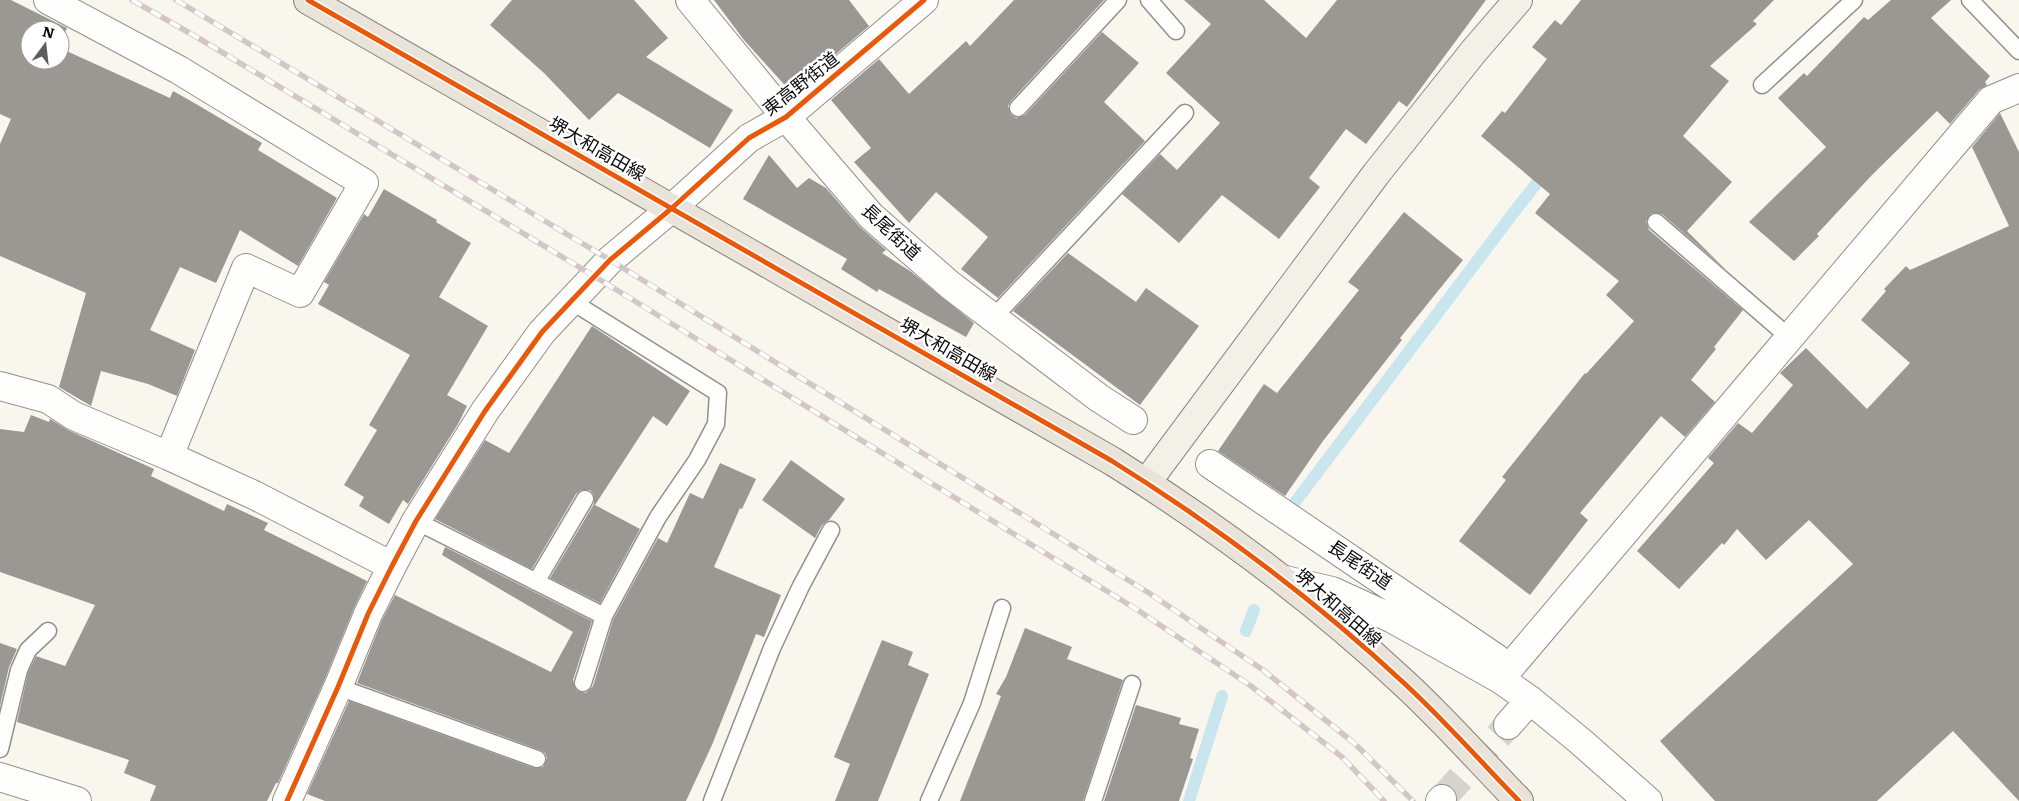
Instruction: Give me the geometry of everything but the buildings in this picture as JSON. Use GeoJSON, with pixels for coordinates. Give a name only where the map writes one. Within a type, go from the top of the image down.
{"type":"FeatureCollection","features":[{"type":"Feature","properties":{"kind":"main road","name":"堺大和高田線"},"geometry":{"type":"LineString","coordinates":[[308,0],[1027,412],[1178,502],[1285,580],[1405,684],[1519,801]]}},
{"type":"Feature","properties":{"kind":"street"},"geometry":{"type":"LineString","coordinates":[[48,0],[179,70],[364,183],[300,293],[246,268],[169,456]]}},
{"type":"Feature","properties":{"kind":"street","name":"長尾街道"},"geometry":{"type":"LineString","coordinates":[[690,0],[786,117],[871,216],[950,285],[1099,398],[1133,420]]}},
{"type":"Feature","properties":{"kind":"street","name":"東高野街道"},"geometry":{"type":"LineString","coordinates":[[287,801],[368,614],[416,521],[485,411],[542,332],[610,260],[672,208],[749,138],[786,117],[924,0]]}},
{"type":"Feature","properties":{"kind":"street"},"geometry":{"type":"LineString","coordinates":[[1147,482],[1376,174],[1474,50],[1518,0]]}},
{"type":"Feature","properties":{"kind":"street"},"geometry":{"type":"LineString","coordinates":[[1285,580],[1332,590],[1505,673],[1991,100],[2019,88]]}},
{"type":"Feature","properties":{"kind":"street"},"geometry":{"type":"LineString","coordinates":[[0,386],[48,399],[74,416],[169,456],[254,495],[392,566]]}},
{"type":"Feature","properties":{"kind":"street","name":"長尾街道"},"geometry":{"type":"LineString","coordinates":[[1210,464],[1505,673],[1530,700],[1648,801]]}},
{"type":"Feature","properties":{"kind":"street"},"geometry":{"type":"LineString","coordinates":[[1508,725],[1530,700]]}},
{"type":"Feature","properties":{"kind":"street"},"geometry":{"type":"LineString","coordinates":[[0,777],[77,801]]}},
{"type":"Feature","properties":{"kind":"lane"},"geometry":{"type":"LineString","coordinates":[[1018,108],[1118,0]]}},
{"type":"Feature","properties":{"kind":"lane"},"geometry":{"type":"LineString","coordinates":[[1149,0],[1176,31]]}},
{"type":"Feature","properties":{"kind":"lane"},"geometry":{"type":"LineString","coordinates":[[1762,85],[1854,0]]}},
{"type":"Feature","properties":{"kind":"lane"},"geometry":{"type":"LineString","coordinates":[[1970,0],[2019,51]]}},
{"type":"Feature","properties":{"kind":"lane"},"geometry":{"type":"LineString","coordinates":[[993,318],[1185,113]]}},
{"type":"Feature","properties":{"kind":"lane"},"geometry":{"type":"LineString","coordinates":[[1656,222],[1790,338]]}},
{"type":"Feature","properties":{"kind":"lane"},"geometry":{"type":"LineString","coordinates":[[571,301],[718,393],[716,424],[697,460],[658,517],[604,616],[583,683]]}},
{"type":"Feature","properties":{"kind":"lane"},"geometry":{"type":"LineString","coordinates":[[536,582],[585,499]]}},
{"type":"Feature","properties":{"kind":"lane"},"geometry":{"type":"LineString","coordinates":[[416,521],[604,616]]}},
{"type":"Feature","properties":{"kind":"lane"},"geometry":{"type":"LineString","coordinates":[[712,801],[772,648],[801,586],[831,530]]}},
{"type":"Feature","properties":{"kind":"lane"},"geometry":{"type":"LineString","coordinates":[[929,801],[972,703],[1002,608]]}},
{"type":"Feature","properties":{"kind":"lane"},"geometry":{"type":"LineString","coordinates":[[0,749],[19,670],[28,650],[48,631]]}},
{"type":"Feature","properties":{"kind":"lane"},"geometry":{"type":"LineString","coordinates":[[1093,801],[1132,684]]}},
{"type":"Feature","properties":{"kind":"lane"},"geometry":{"type":"LineString","coordinates":[[338,687],[537,759]]}},
{"type":"Feature","properties":{"kind":"waterway"},"geometry":{"type":"LineString","coordinates":[[1296,501],[1547,170]]}},
{"type":"Feature","properties":{"kind":"waterway"},"geometry":{"type":"LineString","coordinates":[[1246,631],[1254,610]]}},
{"type":"Feature","properties":{"kind":"waterway"},"geometry":{"type":"LineString","coordinates":[[1189,801],[1222,696]]}},
{"type":"Feature","properties":{"kind":"tunnel"},"geometry":{"type":"LineString","coordinates":[[1442,799],[1508,725]]}},
{"type":"Feature","properties":{"kind":"railway"},"geometry":{"type":"LineString","coordinates":[[132,0],[594,276],[1136,609],[1251,686],[1342,757],[1384,801]]}},
{"type":"Feature","properties":{"kind":"railway"},"geometry":{"type":"LineString","coordinates":[[176,0],[610,260],[1149,593],[1263,670],[1354,743],[1413,801]]}},
{"type":"Feature","properties":{"kind":"cycle path"},"geometry":{"type":"LineString","coordinates":[[308,0],[1112,461],[1189,511],[1264,565],[1371,653],[1420,698],[1519,801]]}},
{"type":"Feature","properties":{"kind":"cycle path"},"geometry":{"type":"LineString","coordinates":[[287,801],[368,614],[416,521],[485,411],[542,332],[610,260],[672,208],[749,138],[786,117],[924,0]]}}]}
